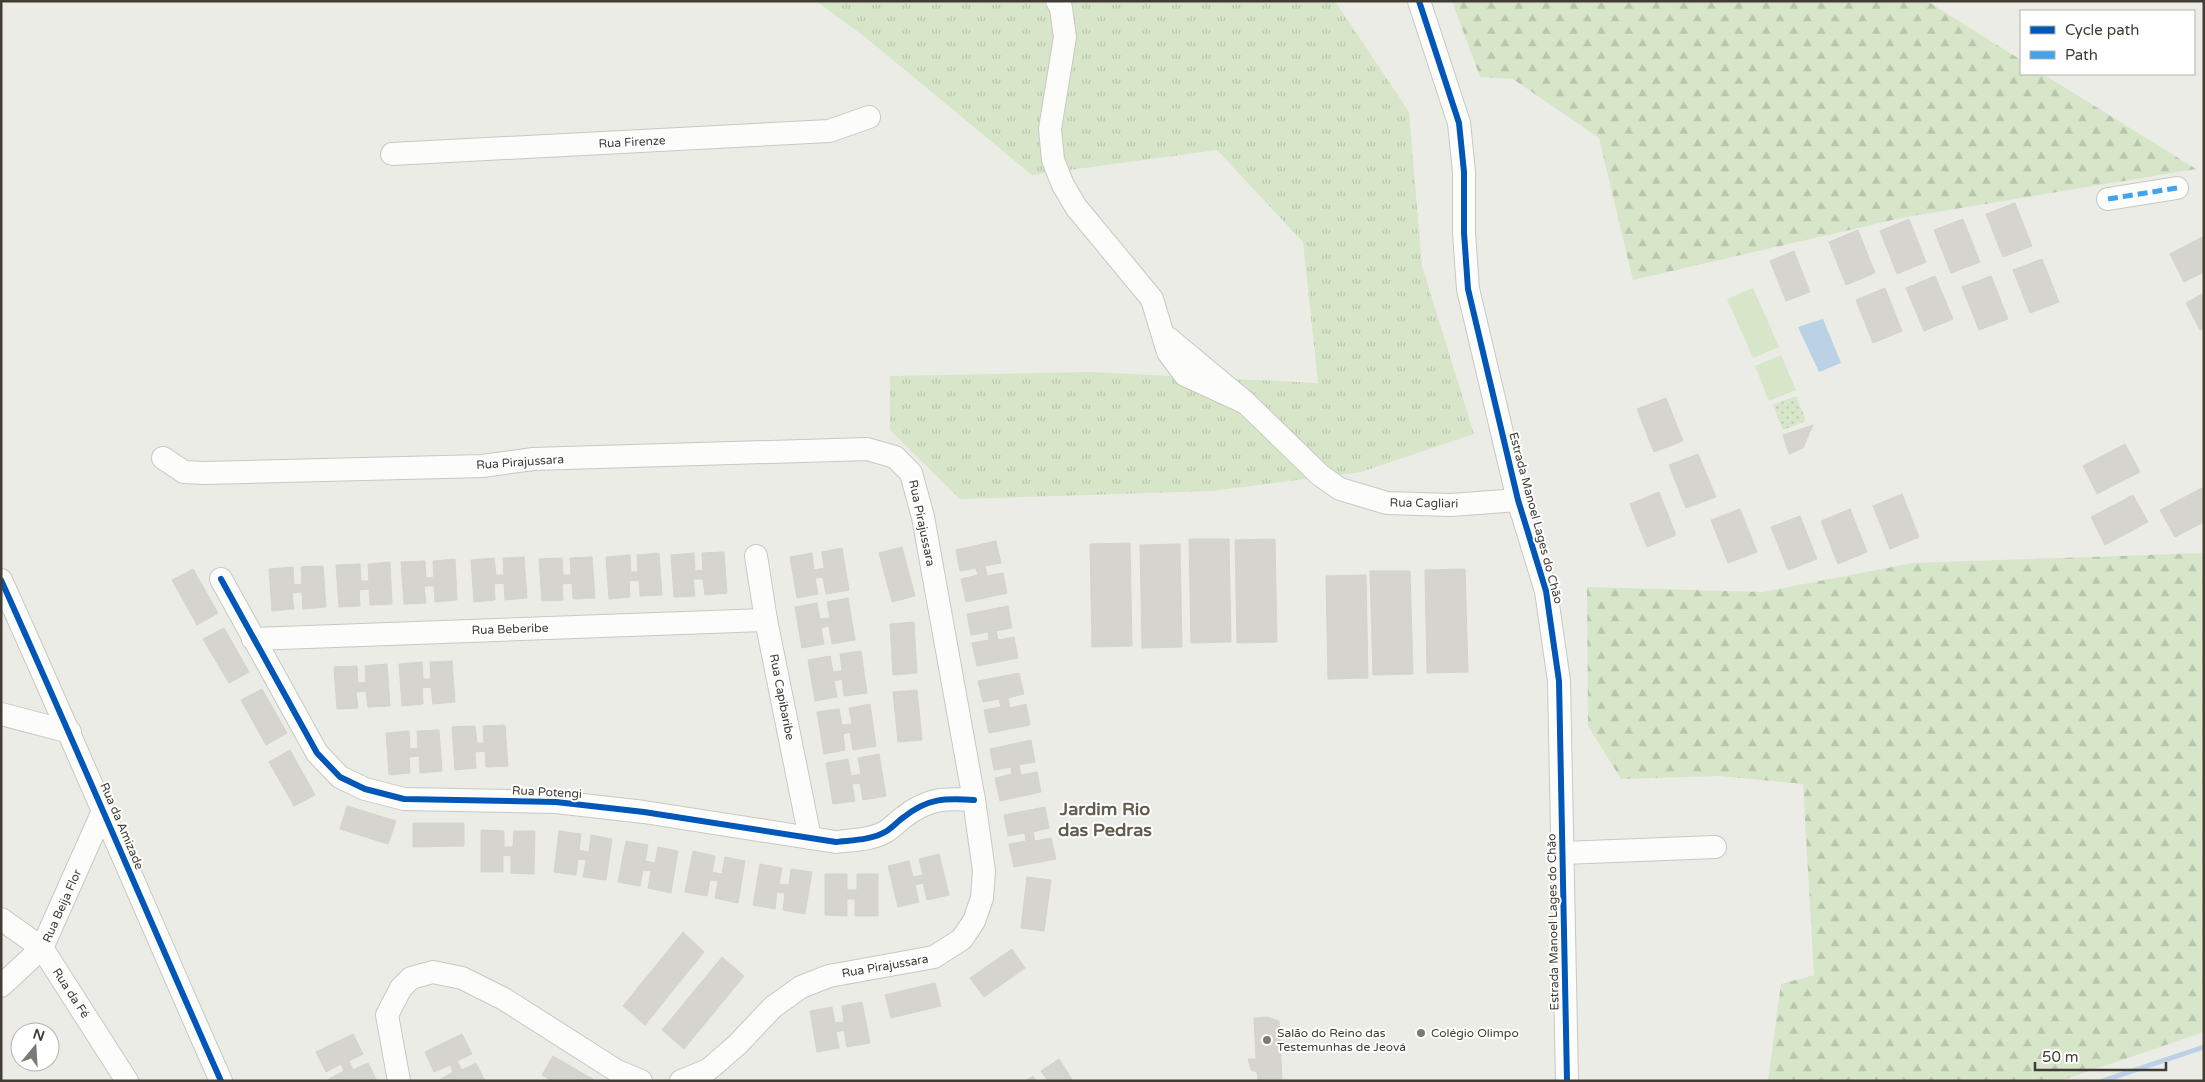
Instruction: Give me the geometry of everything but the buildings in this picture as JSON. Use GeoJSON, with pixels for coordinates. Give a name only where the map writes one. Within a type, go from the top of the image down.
{"type":"FeatureCollection","features":[{"type":"Feature","properties":{"kind":"street"},"geometry":{"type":"LineString","coordinates":[[1057,1],[1061,8],[1065,37],[1050,129],[1053,160],[1063,185],[1076,206],[1152,298],[1162,333]]}},
{"type":"Feature","properties":{"kind":"street","name":"Estrada Manoel Lages do Chão"},"geometry":{"type":"LineString","coordinates":[[1419,1],[1459,123],[1464,172],[1464,233],[1468,288],[1518,500],[1546,591],[1554,638],[1559,680],[1568,1081]]}},
{"type":"Feature","properties":{"kind":"street","name":"Rua Firenze"},"geometry":{"type":"LineString","coordinates":[[392,154],[830,131],[846,127],[869,117]]}},
{"type":"Feature","properties":{"kind":"street"},"geometry":{"type":"LineString","coordinates":[[2108,199],[2177,188]]}},
{"type":"Feature","properties":{"kind":"street","name":"Rua Cagliari"},"geometry":{"type":"LineString","coordinates":[[1162,333],[1168,352],[1185,375],[1246,403]]}},
{"type":"Feature","properties":{"kind":"street","name":"Rua Cagliari"},"geometry":{"type":"LineString","coordinates":[[1162,333],[1246,403],[1320,475],[1340,489],[1387,503],[1451,505],[1518,500]]}},
{"type":"Feature","properties":{"kind":"street","name":"Rua Pirajussara"},"geometry":{"type":"LineString","coordinates":[[163,458],[184,472],[204,473],[483,466],[533,460],[867,449],[896,457],[911,473],[923,517],[974,800],[984,870],[982,898],[974,921],[962,939],[934,958],[829,976],[801,987],[773,1007],[737,1045],[708,1070],[681,1081]]}},
{"type":"Feature","properties":{"kind":"street","name":"Rua Capibaribe"},"geometry":{"type":"LineString","coordinates":[[756,556],[766,620],[810,838]]}},
{"type":"Feature","properties":{"kind":"street","name":"Rua Potengi"},"geometry":{"type":"LineString","coordinates":[[222,579],[317,752],[340,777],[365,789],[404,799],[556,802],[644,812],[836,842],[864,839],[885,832],[905,815],[930,801],[948,798],[974,800]]}},
{"type":"Feature","properties":{"kind":"street","name":"Rua da Amizade"},"geometry":{"type":"LineString","coordinates":[[1,580],[70,732],[102,811],[221,1081]]}},
{"type":"Feature","properties":{"kind":"street","name":"Rua Beberibe"},"geometry":{"type":"LineString","coordinates":[[254,639],[766,620]]}},
{"type":"Feature","properties":{"kind":"street"},"geometry":{"type":"LineString","coordinates":[[1,714],[70,732]]}},
{"type":"Feature","properties":{"kind":"street","name":"Rua Beija Flor"},"geometry":{"type":"LineString","coordinates":[[1,986],[42,948],[102,811]]}},
{"type":"Feature","properties":{"kind":"street"},"geometry":{"type":"LineString","coordinates":[[1563,853],[1715,847]]}},
{"type":"Feature","properties":{"kind":"street","name":"Rua da Fé"},"geometry":{"type":"LineString","coordinates":[[1,919],[42,948],[127,1081]]}},
{"type":"Feature","properties":{"kind":"street"},"geometry":{"type":"LineString","coordinates":[[399,1081],[387,1015],[401,988],[411,978],[433,972],[462,978],[504,999],[616,1071],[641,1081]]}},
{"type":"Feature","properties":{"kind":"green space"},"geometry":{"type":"Polygon","coordinates":[[[816,1],[1335,1],[1409,112],[1422,266],[1474,434],[1361,472],[1212,491],[960,499],[890,430],[890,376],[1090,372],[1318,383],[1303,242],[1217,150],[1032,175],[865,37],[816,1]]]}},
{"type":"Feature","properties":{"kind":"green space"},"geometry":{"type":"Polygon","coordinates":[[[1452,1],[1927,1],[2020,59],[2020,75],[2045,75],[2196,169],[1901,218],[1633,280],[1599,138],[1513,79],[1480,77],[1452,1]]]}},
{"type":"Feature","properties":{"kind":"green space"},"geometry":{"type":"Polygon","coordinates":[[[1753,288],[1779,347],[1753,358],[1727,299],[1753,288]]]}},
{"type":"Feature","properties":{"kind":"green space"},"geometry":{"type":"Polygon","coordinates":[[[1781,355],[1796,390],[1769,401],[1755,366],[1781,355]]]}},
{"type":"Feature","properties":{"kind":"green space"},"geometry":{"type":"Polygon","coordinates":[[[1796,396],[1806,421],[1783,430],[1773,405],[1796,396]]]}},
{"type":"Feature","properties":{"kind":"green space"},"geometry":{"type":"Polygon","coordinates":[[[2204,553],[2204,1032],[2060,1081],[1768,1081],[1781,984],[1814,975],[1803,784],[1719,776],[1621,779],[1588,726],[1587,587],[1763,592],[1913,563],[2204,553]]]}},
{"type":"Feature","properties":{"kind":"water"},"geometry":{"type":"Polygon","coordinates":[[[1823,319],[1841,363],[1819,372],[1798,327],[1823,319]]]}},
{"type":"Feature","properties":{"kind":"waterway"},"geometry":{"type":"LineString","coordinates":[[2102,1081],[2204,1047]]}},
{"type":"Feature","properties":{"kind":"marked path"},"geometry":{"type":"LineString","coordinates":[[2108,199],[2177,188]]}},
{"type":"Feature","properties":{"kind":"cycle path"},"geometry":{"type":"LineString","coordinates":[[1419,1],[1459,123],[1464,172],[1464,233],[1468,289],[1518,500],[1546,591],[1559,681],[1567,1081]]}},
{"type":"Feature","properties":{"kind":"cycle path"},"geometry":{"type":"LineString","coordinates":[[221,579],[317,753],[340,777],[365,789],[404,799],[556,802],[644,812],[836,842],[880,835],[913,811],[929,803],[945,799],[974,800]]}},
{"type":"Feature","properties":{"kind":"cycle path"},"geometry":{"type":"LineString","coordinates":[[1,580],[221,1081]]}},
{"type":"Feature","properties":{"kind":"place","name":"Colégio Olimpo"},"geometry":{"type":"Point","coordinates":[1421,1033]}},
{"type":"Feature","properties":{"kind":"place","name":"Salão do Reino das Testemunhas de Jeová"},"geometry":{"type":"Point","coordinates":[1267,1040]}},
{"type":"Feature","properties":{"kind":"district","name":"Jardim Rio das Pedras"},"geometry":{"type":"Point","coordinates":[1105,820]}}]}
